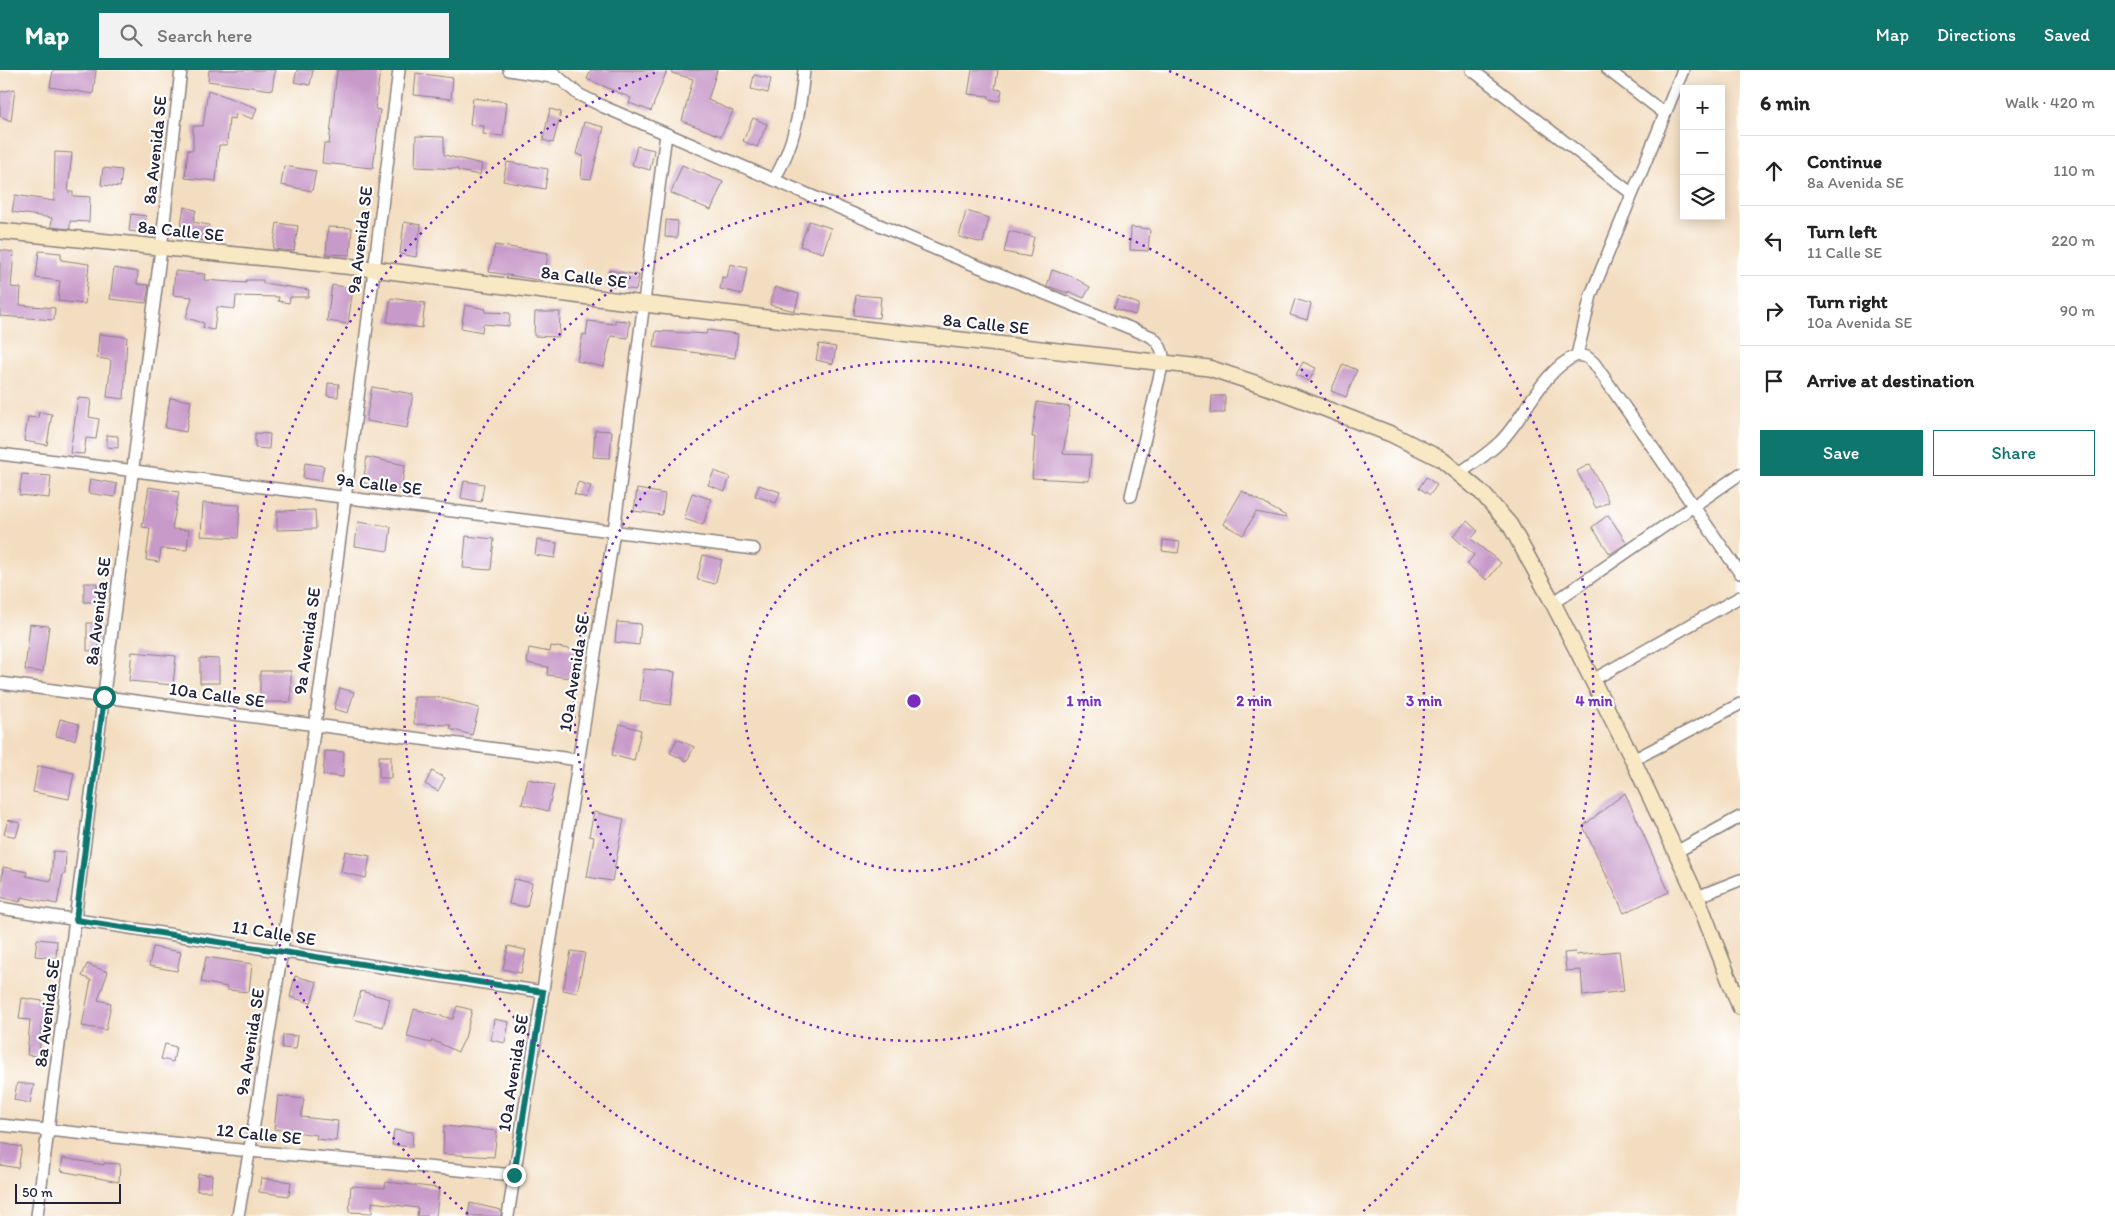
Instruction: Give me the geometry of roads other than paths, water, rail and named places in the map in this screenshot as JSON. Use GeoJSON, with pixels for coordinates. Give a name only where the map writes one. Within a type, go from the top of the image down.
{"type":"FeatureCollection","features":[{"type":"Feature","properties":{"kind":"street","name":"8a Avenida SE"},"geometry":{"type":"LineString","coordinates":[[37,1216],[50,1131],[161,249],[181,70]]}},
{"type":"Feature","properties":{"kind":"street","name":"9a Avenida SE"},"geometry":{"type":"LineString","coordinates":[[238,1216],[282,952],[345,497],[399,70]]}},
{"type":"Feature","properties":{"kind":"street"},"geometry":{"type":"LineString","coordinates":[[508,70],[554,74],[578,94],[666,134],[940,251],[1142,332],[1159,343],[1164,354],[1163,362],[1132,496]]}},
{"type":"Feature","properties":{"kind":"street"},"geometry":{"type":"LineString","coordinates":[[774,180],[786,158],[796,132],[804,70]]}},
{"type":"Feature","properties":{"kind":"street"},"geometry":{"type":"LineString","coordinates":[[1472,70],[1631,193]]}},
{"type":"Feature","properties":{"kind":"street"},"geometry":{"type":"LineString","coordinates":[[1608,70],[1664,113]]}},
{"type":"Feature","properties":{"kind":"street"},"geometry":{"type":"LineString","coordinates":[[1577,354],[1591,295],[1631,193],[1683,70]]}},
{"type":"Feature","properties":{"kind":"street","name":"10a Avenida SE"},"geometry":{"type":"LineString","coordinates":[[508,1216],[614,531],[666,134]]}},
{"type":"Feature","properties":{"kind":"street","name":"8a Calle SE"},"geometry":{"type":"LineString","coordinates":[[0,231],[161,249],[374,269],[644,304],[1209,368],[1282,392],[1391,434],[1442,459],[1482,494],[1510,524],[1553,603],[1591,681],[1633,760],[1736,982],[1740,1008]]}},
{"type":"Feature","properties":{"kind":"street"},"geometry":{"type":"LineString","coordinates":[[1460,473],[1501,441],[1543,384],[1566,359],[1577,354],[1587,357],[1594,363],[1740,573]]}},
{"type":"Feature","properties":{"kind":"street","name":"9a Calle SE"},"geometry":{"type":"LineString","coordinates":[[0,454],[754,548]]}},
{"type":"Feature","properties":{"kind":"street"},"geometry":{"type":"LineString","coordinates":[[1553,603],[1740,474]]}},
{"type":"Feature","properties":{"kind":"street"},"geometry":{"type":"LineString","coordinates":[[1591,681],[1740,597]]}},
{"type":"Feature","properties":{"kind":"street","name":"10a Calle SE"},"geometry":{"type":"LineString","coordinates":[[0,683],[579,760]]}},
{"type":"Feature","properties":{"kind":"street"},"geometry":{"type":"LineString","coordinates":[[1633,760],[1740,704]]}},
{"type":"Feature","properties":{"kind":"street"},"geometry":{"type":"LineString","coordinates":[[1676,852],[1740,818]]}},
{"type":"Feature","properties":{"kind":"street"},"geometry":{"type":"LineString","coordinates":[[1697,897],[1740,880]]}},
{"type":"Feature","properties":{"kind":"street","name":"11 Calle SE"},"geometry":{"type":"LineString","coordinates":[[0,908],[543,992]]}},
{"type":"Feature","properties":{"kind":"street","name":"12 Calle SE"},"geometry":{"type":"LineString","coordinates":[[0,1125],[250,1152],[514,1175]]}}]}
